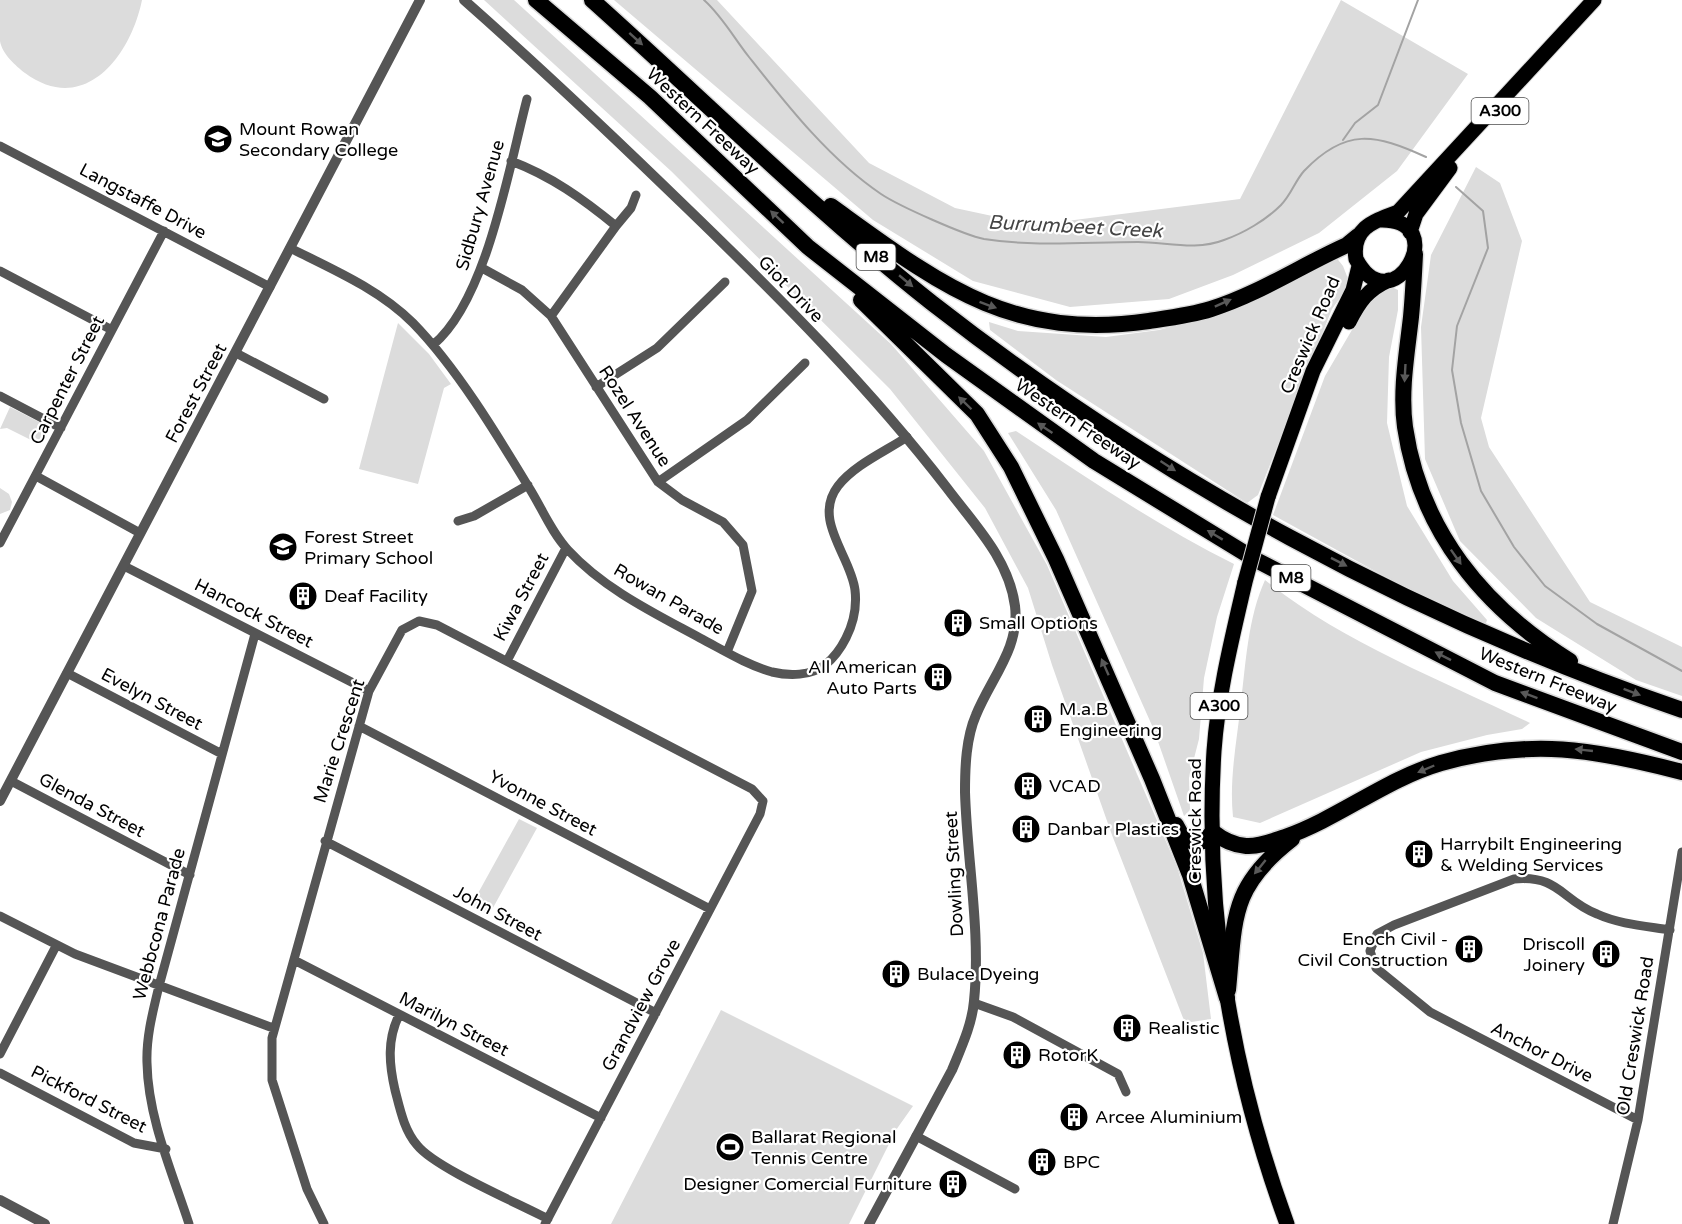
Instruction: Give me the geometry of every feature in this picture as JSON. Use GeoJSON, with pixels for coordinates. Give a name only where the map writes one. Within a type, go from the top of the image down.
{"type":"FeatureCollection","features":[{"type":"Feature","properties":{"kind":"highway","name":"Western Freeway"},"geometry":{"type":"LineString","coordinates":[[536,0],[650,97],[808,247],[1031,418],[1094,461],[1256,560],[1495,683],[1682,752]]}},
{"type":"Feature","properties":{"kind":"highway","name":"Western Freeway"},"geometry":{"type":"LineString","coordinates":[[592,0],[847,232],[933,303],[1049,388],[1188,479],[1394,590],[1517,649],[1682,710]]}},
{"type":"Feature","properties":{"kind":"highway","name":"A300"},"geometry":{"type":"LineString","coordinates":[[1359,266],[1354,249],[1358,236],[1369,223],[1398,212],[1594,0]]}},
{"type":"Feature","properties":{"kind":"highway","name":"A300"},"geometry":{"type":"LineString","coordinates":[[1410,232],[1416,214],[1460,154],[1605,0]]}},
{"type":"Feature","properties":{"kind":"highway"},"geometry":{"type":"LineString","coordinates":[[765,158],[932,276],[976,301],[1023,318],[1074,326],[1122,325],[1212,309],[1347,245],[1358,236]]}},
{"type":"Feature","properties":{"kind":"highway"},"geometry":{"type":"LineString","coordinates":[[1378,220],[1398,222],[1410,232],[1415,244],[1404,372],[1404,425],[1415,473],[1434,521],[1456,559],[1500,610],[1539,642],[1601,681]]}},
{"type":"Feature","properties":{"kind":"highway"},"geometry":{"type":"LineString","coordinates":[[808,247],[977,414],[1000,449],[1056,559],[1152,778],[1190,875],[1227,998]]}},
{"type":"Feature","properties":{"kind":"highway","name":"A300"},"geometry":{"type":"LineString","coordinates":[[1389,280],[1407,271],[1415,254]]}},
{"type":"Feature","properties":{"kind":"highway"},"geometry":{"type":"LineString","coordinates":[[1359,266],[1369,276],[1389,280]]}},
{"type":"Feature","properties":{"kind":"highway","name":"Creswick Road"},"geometry":{"type":"LineString","coordinates":[[1287,1224],[1252,1116],[1232,1031],[1214,894],[1214,752],[1221,690],[1245,582],[1268,497],[1313,371],[1353,291],[1359,266]]}},
{"type":"Feature","properties":{"kind":"highway","name":"Creswick Road"},"geometry":{"type":"LineString","coordinates":[[1296,420],[1361,299],[1376,285],[1389,280]]}},
{"type":"Feature","properties":{"kind":"highway"},"geometry":{"type":"LineString","coordinates":[[1152,778],[1182,836],[1200,843],[1213,832],[1228,842],[1247,846],[1266,844],[1305,830],[1399,781],[1438,764],[1482,752],[1527,747],[1580,749],[1613,754],[1682,772]]}},
{"type":"Feature","properties":{"kind":"highway"},"geometry":{"type":"LineString","coordinates":[[1227,998],[1235,917],[1240,896],[1268,858],[1305,830]]}},
{"type":"Feature","properties":{"kind":"street","name":"Forest Street"},"geometry":{"type":"LineString","coordinates":[[0,801],[420,0]]}},
{"type":"Feature","properties":{"kind":"street","name":"Giot Drive"},"geometry":{"type":"LineString","coordinates":[[464,0],[625,147],[760,279],[907,437],[1001,560],[1016,609],[1010,651]]}},
{"type":"Feature","properties":{"kind":"street","name":"Sidbury Avenue"},"geometry":{"type":"LineString","coordinates":[[433,345],[449,332],[482,268],[527,99]]}},
{"type":"Feature","properties":{"kind":"street","name":"Langstaffe Drive"},"geometry":{"type":"LineString","coordinates":[[0,146],[270,286]]}},
{"type":"Feature","properties":{"kind":"street"},"geometry":{"type":"LineString","coordinates":[[511,161],[540,171],[575,193],[616,226]]}},
{"type":"Feature","properties":{"kind":"street"},"geometry":{"type":"LineString","coordinates":[[551,316],[631,208],[636,195]]}},
{"type":"Feature","properties":{"kind":"street","name":"Carpenter Street"},"geometry":{"type":"LineString","coordinates":[[0,543],[164,231]]}},
{"type":"Feature","properties":{"kind":"street","name":"Rowan Parade"},"geometry":{"type":"LineString","coordinates":[[290,248],[383,299],[411,321],[433,345],[528,485],[566,548],[588,570],[635,603],[752,665],[792,675],[810,672],[824,666],[840,651],[856,614],[855,587],[831,529],[829,508],[837,487],[856,470],[907,437]]}},
{"type":"Feature","properties":{"kind":"street","name":"Rozel Avenue"},"geometry":{"type":"LineString","coordinates":[[482,268],[522,290],[551,316],[658,482],[682,500],[723,522],[742,545],[752,591],[727,652]]}},
{"type":"Feature","properties":{"kind":"street"},"geometry":{"type":"LineString","coordinates":[[0,271],[112,330]]}},
{"type":"Feature","properties":{"kind":"street"},"geometry":{"type":"LineString","coordinates":[[596,387],[657,348],[725,282]]}},
{"type":"Feature","properties":{"kind":"street"},"geometry":{"type":"LineString","coordinates":[[236,353],[324,399]]}},
{"type":"Feature","properties":{"kind":"street"},"geometry":{"type":"LineString","coordinates":[[658,482],[747,420],[805,363]]}},
{"type":"Feature","properties":{"kind":"street"},"geometry":{"type":"LineString","coordinates":[[0,396],[61,428]]}},
{"type":"Feature","properties":{"kind":"street"},"geometry":{"type":"LineString","coordinates":[[36,476],[140,533]]}},
{"type":"Feature","properties":{"kind":"street"},"geometry":{"type":"LineString","coordinates":[[458,521],[474,516],[528,485]]}},
{"type":"Feature","properties":{"kind":"street"},"geometry":{"type":"LineString","coordinates":[[0,520],[9,525]]}},
{"type":"Feature","properties":{"kind":"street","name":"Kiwa Street"},"geometry":{"type":"LineString","coordinates":[[507,661],[566,548]]}},
{"type":"Feature","properties":{"kind":"street","name":"Hancock Street"},"geometry":{"type":"LineString","coordinates":[[124,566],[369,691]]}},
{"type":"Feature","properties":{"kind":"street","name":"Marie Crescent"},"geometry":{"type":"LineString","coordinates":[[324,1224],[307,1189],[272,1080],[270,1052],[273,1028],[369,691],[406,626],[416,622],[437,625],[752,789],[762,801]]}},
{"type":"Feature","properties":{"kind":"street","name":"Webbcona Parade"},"geometry":{"type":"LineString","coordinates":[[189,1224],[152,1106],[147,1063],[149,1030],[255,634]]}},
{"type":"Feature","properties":{"kind":"street","name":"Dowling Street"},"geometry":{"type":"LineString","coordinates":[[869,1224],[952,1070],[974,1003],[975,947],[965,789],[967,745],[975,717],[1010,651]]}},
{"type":"Feature","properties":{"kind":"street","name":"Evelyn Street"},"geometry":{"type":"LineString","coordinates":[[67,674],[222,754]]}},
{"type":"Feature","properties":{"kind":"street","name":"Yvonne Street"},"geometry":{"type":"LineString","coordinates":[[359,726],[710,909]]}},
{"type":"Feature","properties":{"kind":"street","name":"Glenda Street"},"geometry":{"type":"LineString","coordinates":[[10,781],[190,875]]}},
{"type":"Feature","properties":{"kind":"street"},"geometry":{"type":"LineString","coordinates":[[762,801],[773,798]]}},
{"type":"Feature","properties":{"kind":"street","name":"Grandview Grove"},"geometry":{"type":"LineString","coordinates":[[547,1221],[760,814],[762,801]]}},
{"type":"Feature","properties":{"kind":"street","name":"John Street"},"geometry":{"type":"LineString","coordinates":[[325,841],[656,1013]]}},
{"type":"Feature","properties":{"kind":"street","name":"Old Creswick Road"},"geometry":{"type":"LineString","coordinates":[[1613,1224],[1638,1120],[1682,852]]}},
{"type":"Feature","properties":{"kind":"street","name":"Anchor Drive"},"geometry":{"type":"LineString","coordinates":[[1638,1120],[1430,1012],[1376,968],[1370,951],[1377,934],[1394,925],[1514,879],[1533,877],[1551,883],[1583,909],[1599,916],[1670,930]]}},
{"type":"Feature","properties":{"kind":"street"},"geometry":{"type":"LineString","coordinates":[[0,916],[56,946],[273,1028]]}},
{"type":"Feature","properties":{"kind":"street"},"geometry":{"type":"LineString","coordinates":[[0,1054],[56,946]]}},
{"type":"Feature","properties":{"kind":"street","name":"Marilyn Street"},"geometry":{"type":"LineString","coordinates":[[294,960],[601,1118]]}},
{"type":"Feature","properties":{"kind":"street"},"geometry":{"type":"LineString","coordinates":[[974,1003],[1014,1017],[1118,1074],[1126,1092]]}},
{"type":"Feature","properties":{"kind":"street"},"geometry":{"type":"LineString","coordinates":[[399,1015],[393,1028],[389,1060],[402,1117],[416,1145],[435,1161],[547,1221]]}},
{"type":"Feature","properties":{"kind":"street","name":"Pickford Street"},"geometry":{"type":"LineString","coordinates":[[0,1073],[134,1143],[166,1149]]}},
{"type":"Feature","properties":{"kind":"street"},"geometry":{"type":"LineString","coordinates":[[916,1136],[1015,1189]]}},
{"type":"Feature","properties":{"kind":"street"},"geometry":{"type":"LineString","coordinates":[[0,1200],[32,1221],[45,1224]]}},
{"type":"Feature","properties":{"kind":"shaded area"},"geometry":{"type":"Polygon","coordinates":[[[0,0],[142,0],[128,41],[116,59],[102,74],[85,84],[67,88],[47,85],[25,73],[6,55],[0,41],[0,0]]]}},
{"type":"Feature","properties":{"kind":"shaded area"},"geometry":{"type":"Polygon","coordinates":[[[484,0],[514,0],[891,344],[984,451],[1047,565],[1177,867],[1203,953],[1211,1019],[1185,1023],[1112,835],[1052,665],[1028,588],[985,508],[890,389],[671,171],[484,0]]]}},
{"type":"Feature","properties":{"kind":"shaded area"},"geometry":{"type":"Polygon","coordinates":[[[614,0],[717,0],[869,163],[955,208],[1035,225],[1240,199],[1341,0],[1468,74],[1397,171],[1319,233],[1233,275],[1169,299],[1070,307],[973,281],[873,220],[614,0]]]}},
{"type":"Feature","properties":{"kind":"shaded area"},"geometry":{"type":"Polygon","coordinates":[[[1476,167],[1500,183],[1522,241],[1481,418],[1489,447],[1590,602],[1682,647],[1682,696],[1636,680],[1536,618],[1460,541],[1425,459],[1421,327],[1431,255],[1476,167]]]}},
{"type":"Feature","properties":{"kind":"shaded area"},"geometry":{"type":"Polygon","coordinates":[[[1335,256],[1343,266],[1350,284],[1332,309],[1258,495],[1247,503],[1056,380],[990,330],[989,322],[1018,331],[1106,337],[1159,330],[1204,318],[1335,256]]]}},
{"type":"Feature","properties":{"kind":"shaded area"},"geometry":{"type":"Polygon","coordinates":[[[1388,285],[1398,290],[1398,310],[1389,357],[1387,423],[1407,506],[1453,581],[1487,620],[1485,626],[1437,605],[1273,515],[1325,376],[1370,299],[1388,285]]]}},
{"type":"Feature","properties":{"kind":"shaded area"},"geometry":{"type":"Polygon","coordinates":[[[398,323],[429,354],[451,384],[444,388],[418,484],[359,469],[398,323]]]}},
{"type":"Feature","properties":{"kind":"shaded area"},"geometry":{"type":"Polygon","coordinates":[[[10,407],[43,424],[48,432],[46,439],[37,443],[7,428],[0,429],[10,407]]]}},
{"type":"Feature","properties":{"kind":"shaded area"},"geometry":{"type":"Polygon","coordinates":[[[1016,431],[1150,518],[1234,564],[1217,617],[1204,678],[1199,739],[1189,778],[1190,810],[1184,816],[1154,730],[1056,510],[1008,433],[1016,431]]]}},
{"type":"Feature","properties":{"kind":"shaded area"},"geometry":{"type":"Polygon","coordinates":[[[0,488],[9,494],[12,502],[10,510],[0,514],[0,488]]]}},
{"type":"Feature","properties":{"kind":"shaded area"},"geometry":{"type":"Polygon","coordinates":[[[1265,580],[1295,602],[1359,641],[1530,723],[1522,729],[1487,735],[1421,752],[1260,823],[1233,817],[1233,774],[1246,655],[1251,624],[1265,580]]]}},
{"type":"Feature","properties":{"kind":"shaded area"},"geometry":{"type":"Polygon","coordinates":[[[519,819],[537,828],[489,915],[471,906],[519,819]]]}},
{"type":"Feature","properties":{"kind":"shaded area"},"geometry":{"type":"Polygon","coordinates":[[[721,1010],[913,1106],[896,1130],[849,1224],[611,1224],[721,1010]]]}},
{"type":"Feature","properties":{"kind":"waterway","name":"Burrumbeet Creek"},"geometry":{"type":"LineString","coordinates":[[704,0],[794,112],[844,165],[890,199],[947,226],[984,239],[1042,243],[1138,242],[1203,245],[1239,234],[1269,216],[1284,201],[1304,171],[1319,157],[1348,141],[1362,139],[1391,143],[1426,157]]}},
{"type":"Feature","properties":{"kind":"waterway"},"geometry":{"type":"LineString","coordinates":[[1343,140],[1355,123],[1378,105],[1418,0]]}},
{"type":"Feature","properties":{"kind":"waterway","name":"Burrumbeet Creek"},"geometry":{"type":"LineString","coordinates":[[1456,187],[1483,211],[1488,248],[1457,326],[1452,370],[1461,423],[1481,491],[1514,547],[1545,586],[1597,624],[1682,671]]}},
{"type":"Feature","properties":{"kind":"place","name":"Mount Rowan Secondary College"},"geometry":{"type":"Point","coordinates":[218,139]}},
{"type":"Feature","properties":{"kind":"place","name":"Forest Street Primary School"},"geometry":{"type":"Point","coordinates":[283,547]}},
{"type":"Feature","properties":{"kind":"place","name":"Deaf Facility"},"geometry":{"type":"Point","coordinates":[303,596]}},
{"type":"Feature","properties":{"kind":"place","name":"Small Options"},"geometry":{"type":"Point","coordinates":[958,623]}},
{"type":"Feature","properties":{"kind":"place","name":"All American Auto Parts"},"geometry":{"type":"Point","coordinates":[938,677]}},
{"type":"Feature","properties":{"kind":"place","name":"M.a.B Engineering"},"geometry":{"type":"Point","coordinates":[1038,719]}},
{"type":"Feature","properties":{"kind":"place","name":"VCAD"},"geometry":{"type":"Point","coordinates":[1028,786]}},
{"type":"Feature","properties":{"kind":"place","name":"Danbar Plastics"},"geometry":{"type":"Point","coordinates":[1026,829]}},
{"type":"Feature","properties":{"kind":"place","name":"Harrybilt Engineering & Welding Services"},"geometry":{"type":"Point","coordinates":[1419,854]}},
{"type":"Feature","properties":{"kind":"place","name":"Enoch Civil - Civil Construction"},"geometry":{"type":"Point","coordinates":[1469,949]}},
{"type":"Feature","properties":{"kind":"place","name":"Driscoll Joinery"},"geometry":{"type":"Point","coordinates":[1606,954]}},
{"type":"Feature","properties":{"kind":"place","name":"Bulace Dyeing"},"geometry":{"type":"Point","coordinates":[896,974]}},
{"type":"Feature","properties":{"kind":"place","name":"Realistic"},"geometry":{"type":"Point","coordinates":[1127,1028]}},
{"type":"Feature","properties":{"kind":"place","name":"RotorK"},"geometry":{"type":"Point","coordinates":[1017,1055]}},
{"type":"Feature","properties":{"kind":"place","name":"Arcee Aluminium"},"geometry":{"type":"Point","coordinates":[1074,1117]}},
{"type":"Feature","properties":{"kind":"place","name":"Ballarat Regional Tennis Centre"},"geometry":{"type":"Point","coordinates":[730,1147]}},
{"type":"Feature","properties":{"kind":"place","name":"BPC"},"geometry":{"type":"Point","coordinates":[1042,1162]}},
{"type":"Feature","properties":{"kind":"place","name":"Designer Comercial Furniture"},"geometry":{"type":"Point","coordinates":[953,1184]}}]}
